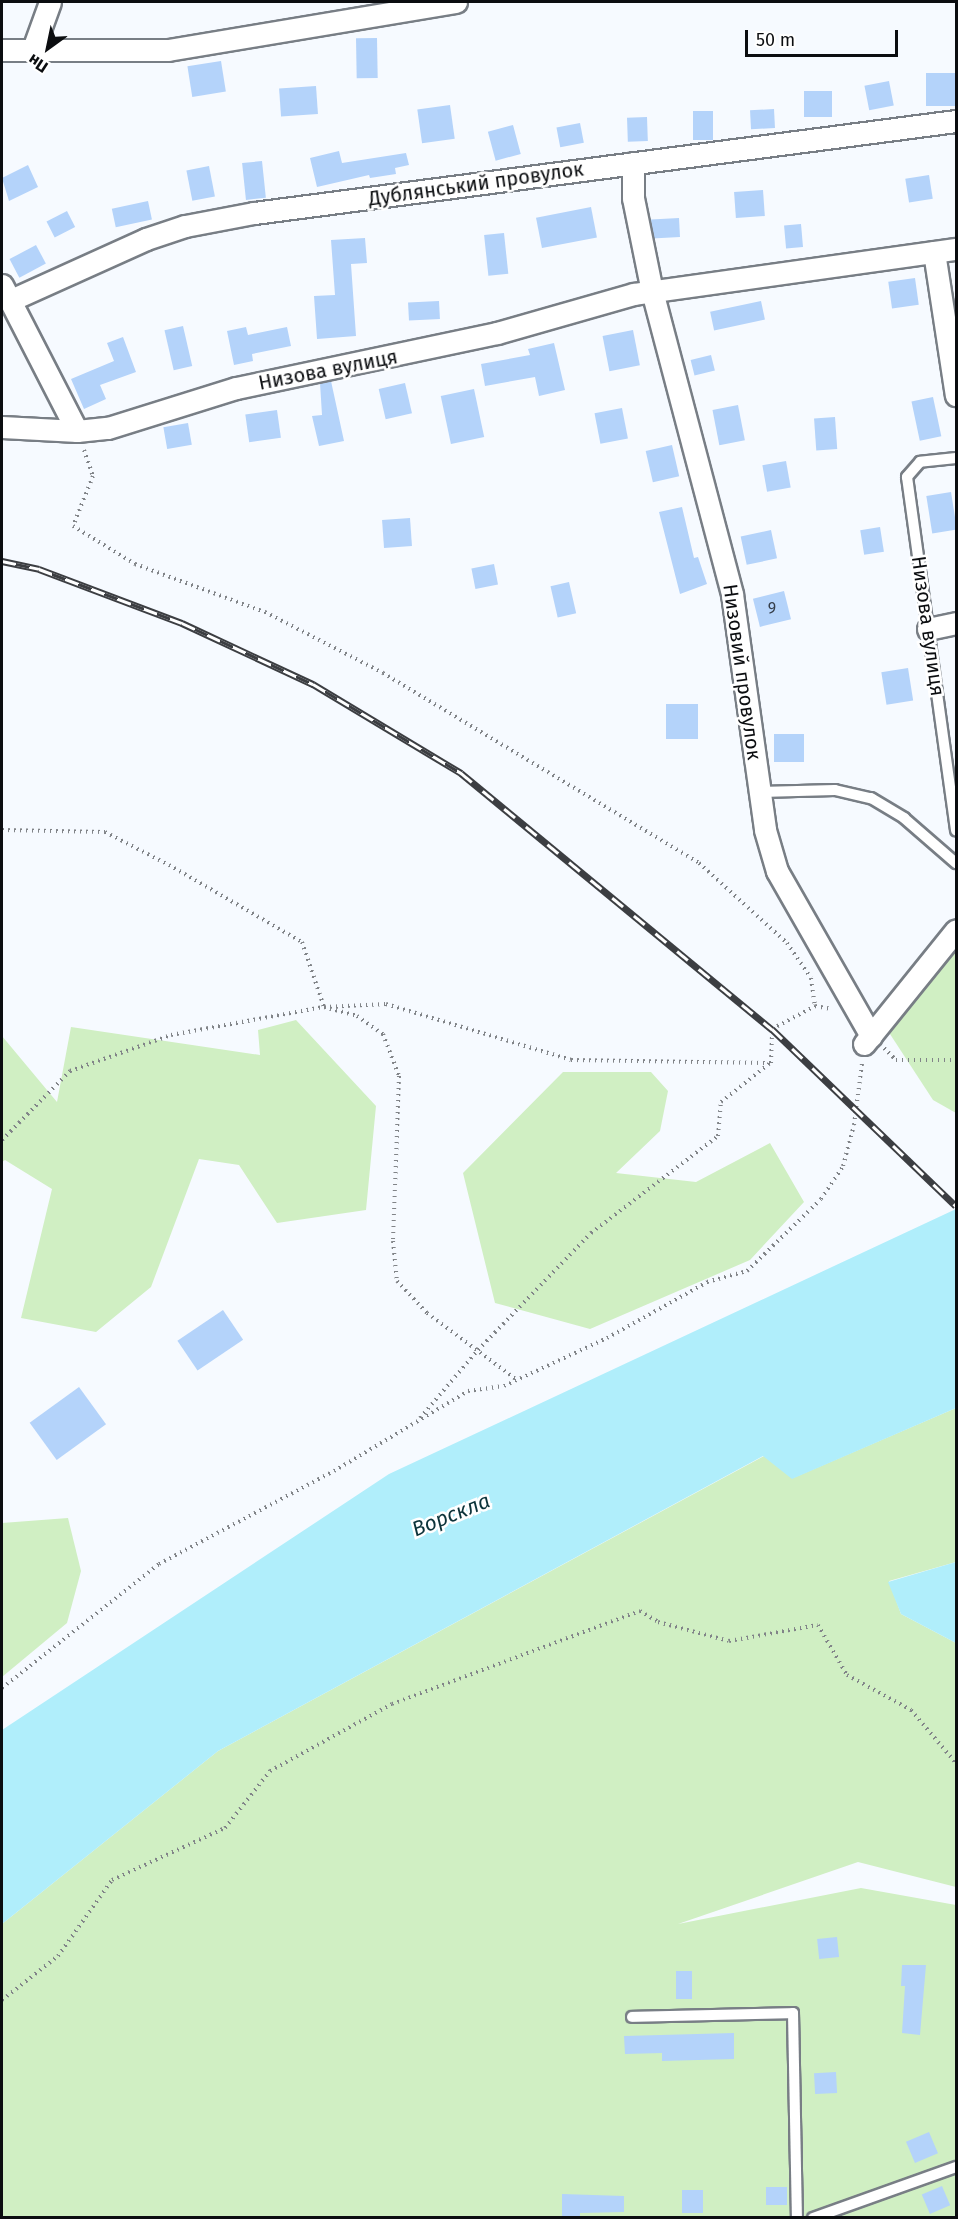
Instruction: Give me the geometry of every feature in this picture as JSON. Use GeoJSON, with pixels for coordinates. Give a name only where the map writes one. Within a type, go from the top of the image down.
{"type":"FeatureCollection","features":[{"type":"Feature","properties":{"kind":"street"},"geometry":{"type":"LineString","coordinates":[[33,49],[50,2]]}},
{"type":"Feature","properties":{"kind":"street"},"geometry":{"type":"LineString","coordinates":[[2,50],[168,50],[456,2]]}},
{"type":"Feature","properties":{"kind":"street","name":"Дублянський провулок"},"geometry":{"type":"LineString","coordinates":[[77,431],[6,292],[72,270],[185,226],[254,213],[957,122]]}},
{"type":"Feature","properties":{"kind":"street"},"geometry":{"type":"LineString","coordinates":[[633,163],[633,198],[652,291]]}},
{"type":"Feature","properties":{"kind":"street","name":"Низова вулиця"},"geometry":{"type":"LineString","coordinates":[[2,427],[77,431],[108,428],[236,388],[395,357],[652,291],[957,249]]}},
{"type":"Feature","properties":{"kind":"street"},"geometry":{"type":"LineString","coordinates":[[934,252],[957,394]]}},
{"type":"Feature","properties":{"kind":"street","name":"Низовий провулок"},"geometry":{"type":"LineString","coordinates":[[652,291],[732,594],[760,792],[777,871],[867,1040]]}},
{"type":"Feature","properties":{"kind":"street"},"geometry":{"type":"LineString","coordinates":[[928,629],[957,623]]}},
{"type":"Feature","properties":{"kind":"street"},"geometry":{"type":"LineString","coordinates":[[867,1040],[957,930]]}},
{"type":"Feature","properties":{"kind":"lane","name":"Низова вулиця"},"geometry":{"type":"LineString","coordinates":[[957,458],[920,462],[908,477],[957,831]]}},
{"type":"Feature","properties":{"kind":"lane"},"geometry":{"type":"LineString","coordinates":[[760,792],[835,790],[871,798],[904,818],[957,863]]}},
{"type":"Feature","properties":{"kind":"lane"},"geometry":{"type":"LineString","coordinates":[[632,2017],[794,2013],[797,2217]]}},
{"type":"Feature","properties":{"kind":"lane"},"geometry":{"type":"LineString","coordinates":[[813,2217],[957,2167]]}},
{"type":"Feature","properties":{"kind":"path"},"geometry":{"type":"LineString","coordinates":[[77,431],[93,476],[73,526],[135,564],[266,612],[383,673],[699,863],[787,943],[811,978],[815,1006]]}},
{"type":"Feature","properties":{"kind":"path"},"geometry":{"type":"LineString","coordinates":[[2,830],[105,832],[169,865],[302,942],[324,1007]]}},
{"type":"Feature","properties":{"kind":"path"},"geometry":{"type":"LineString","coordinates":[[2,1140],[70,1071],[171,1035],[324,1007],[386,1004],[571,1060],[771,1063]]}},
{"type":"Feature","properties":{"kind":"path"},"geometry":{"type":"LineString","coordinates":[[771,1063],[772,1029],[815,1006],[836,1010]]}},
{"type":"Feature","properties":{"kind":"path"},"geometry":{"type":"LineString","coordinates":[[324,1007],[357,1016],[383,1034],[399,1076],[393,1241],[397,1281],[427,1313],[517,1380]]}},
{"type":"Feature","properties":{"kind":"path"},"geometry":{"type":"LineString","coordinates":[[2,1688],[159,1564],[334,1471],[468,1391],[504,1386],[607,1338],[707,1282],[747,1271],[821,1199],[843,1166],[854,1125],[867,1040],[896,1060],[957,1060]]}},
{"type":"Feature","properties":{"kind":"path"},"geometry":{"type":"LineString","coordinates":[[417,1421],[478,1350],[591,1233],[718,1136],[721,1102],[771,1063]]}},
{"type":"Feature","properties":{"kind":"path"},"geometry":{"type":"LineString","coordinates":[[2,2000],[58,1956],[112,1880],[225,1828],[270,1771],[392,1704],[640,1611],[658,1622],[729,1641],[818,1625],[847,1675],[911,1710],[957,1764]]}},
{"type":"Feature","properties":{"kind":"green space"},"geometry":{"type":"Polygon","coordinates":[[[956,947],[956,1113],[933,1100],[888,1031],[956,947]]]}},
{"type":"Feature","properties":{"kind":"green space"},"geometry":{"type":"Polygon","coordinates":[[[296,1020],[376,1106],[366,1210],[277,1223],[239,1165],[199,1159],[151,1287],[96,1332],[21,1318],[52,1189],[5,1160],[2,1162],[2,1036],[57,1102],[71,1027],[260,1055],[258,1030],[296,1020]]]}},
{"type":"Feature","properties":{"kind":"green space"},"geometry":{"type":"Polygon","coordinates":[[[563,1072],[651,1072],[668,1091],[660,1131],[616,1173],[696,1182],[770,1143],[804,1202],[750,1260],[590,1329],[495,1303],[463,1173],[563,1072]]]}},
{"type":"Feature","properties":{"kind":"green space"},"geometry":{"type":"Polygon","coordinates":[[[956,1408],[956,1562],[889,1581],[901,1614],[956,1643],[956,1887],[858,1862],[678,1924],[861,1888],[956,1905],[956,2217],[2,2218],[2,1924],[218,1751],[764,1456],[793,1478],[956,1408]]]}},
{"type":"Feature","properties":{"kind":"green space"},"geometry":{"type":"Polygon","coordinates":[[[68,1518],[81,1571],[67,1623],[2,1677],[2,1523],[68,1518]]]}},
{"type":"Feature","properties":{"kind":"water","name":"Ворскла"},"geometry":{"type":"Polygon","coordinates":[[[956,1209],[956,1408],[792,1479],[763,1456],[218,1751],[2,1924],[2,1730],[389,1474],[956,1209]]]}},
{"type":"Feature","properties":{"kind":"water"},"geometry":{"type":"Polygon","coordinates":[[[956,1562],[956,1643],[901,1614],[888,1582],[956,1562]]]}},
{"type":"Feature","properties":{"kind":"building"},"geometry":{"type":"Polygon","coordinates":[[[356,38],[377,38],[378,78],[357,78],[356,38]]]}},
{"type":"Feature","properties":{"kind":"building"},"geometry":{"type":"Polygon","coordinates":[[[221,61],[226,92],[192,97],[187,66],[221,61]]]}},
{"type":"Feature","properties":{"kind":"building"},"geometry":{"type":"Polygon","coordinates":[[[926,73],[956,73],[956,106],[926,106],[926,73]]]}},
{"type":"Feature","properties":{"kind":"building"},"geometry":{"type":"Polygon","coordinates":[[[889,81],[894,106],[869,110],[864,86],[889,81]]]}},
{"type":"Feature","properties":{"kind":"building"},"geometry":{"type":"Polygon","coordinates":[[[316,86],[318,114],[281,117],[279,89],[316,86]]]}},
{"type":"Feature","properties":{"kind":"building"},"geometry":{"type":"Polygon","coordinates":[[[804,91],[832,91],[832,117],[804,117],[804,91]]]}},
{"type":"Feature","properties":{"kind":"building"},"geometry":{"type":"Polygon","coordinates":[[[450,105],[455,139],[422,143],[417,110],[450,105]]]}},
{"type":"Feature","properties":{"kind":"building"},"geometry":{"type":"Polygon","coordinates":[[[774,109],[775,128],[751,129],[750,110],[774,109]]]}},
{"type":"Feature","properties":{"kind":"building"},"geometry":{"type":"Polygon","coordinates":[[[693,111],[713,111],[713,140],[693,140],[693,111]]]}},
{"type":"Feature","properties":{"kind":"building"},"geometry":{"type":"Polygon","coordinates":[[[647,117],[648,141],[628,142],[627,118],[647,117]]]}},
{"type":"Feature","properties":{"kind":"building"},"geometry":{"type":"Polygon","coordinates":[[[580,123],[584,143],[560,147],[556,128],[580,123]]]}},
{"type":"Feature","properties":{"kind":"building"},"geometry":{"type":"Polygon","coordinates":[[[513,125],[521,154],[496,161],[488,132],[513,125]]]}},
{"type":"Feature","properties":{"kind":"building"},"geometry":{"type":"Polygon","coordinates":[[[339,151],[342,163],[406,153],[409,165],[395,168],[396,174],[370,178],[369,175],[317,187],[310,158],[339,151]]]}},
{"type":"Feature","properties":{"kind":"building"},"geometry":{"type":"Polygon","coordinates":[[[262,161],[266,198],[246,200],[242,163],[262,161]]]}},
{"type":"Feature","properties":{"kind":"building"},"geometry":{"type":"Polygon","coordinates":[[[28,165],[38,187],[9,201],[2,178],[28,165]]]}},
{"type":"Feature","properties":{"kind":"building"},"geometry":{"type":"Polygon","coordinates":[[[209,166],[215,196],[192,201],[186,170],[209,166]]]}},
{"type":"Feature","properties":{"kind":"building"},"geometry":{"type":"Polygon","coordinates":[[[929,175],[933,199],[909,202],[905,179],[929,175]]]}},
{"type":"Feature","properties":{"kind":"building"},"geometry":{"type":"Polygon","coordinates":[[[763,190],[765,216],[736,218],[734,192],[763,190]]]}},
{"type":"Feature","properties":{"kind":"building"},"geometry":{"type":"Polygon","coordinates":[[[148,201],[152,220],[116,227],[112,209],[148,201]]]}},
{"type":"Feature","properties":{"kind":"building"},"geometry":{"type":"Polygon","coordinates":[[[591,207],[597,237],[542,248],[536,218],[591,207]]]}},
{"type":"Feature","properties":{"kind":"building"},"geometry":{"type":"Polygon","coordinates":[[[67,211],[75,227],[55,237],[47,221],[67,211]]]}},
{"type":"Feature","properties":{"kind":"building"},"geometry":{"type":"Polygon","coordinates":[[[679,218],[680,237],[652,238],[651,219],[679,218]]]}},
{"type":"Feature","properties":{"kind":"building"},"geometry":{"type":"Polygon","coordinates":[[[801,224],[803,247],[786,248],[784,225],[801,224]]]}},
{"type":"Feature","properties":{"kind":"building"},"geometry":{"type":"Polygon","coordinates":[[[504,233],[508,274],[488,276],[484,235],[504,233]]]}},
{"type":"Feature","properties":{"kind":"building"},"geometry":{"type":"Polygon","coordinates":[[[365,238],[367,263],[351,264],[356,336],[317,339],[314,296],[335,295],[331,240],[365,238]]]}},
{"type":"Feature","properties":{"kind":"building"},"geometry":{"type":"Polygon","coordinates":[[[36,245],[46,264],[19,278],[10,259],[36,245]]]}},
{"type":"Feature","properties":{"kind":"building"},"geometry":{"type":"Polygon","coordinates":[[[915,278],[919,305],[892,308],[888,282],[915,278]]]}},
{"type":"Feature","properties":{"kind":"building"},"geometry":{"type":"Polygon","coordinates":[[[439,301],[440,319],[409,321],[408,303],[439,301]]]}},
{"type":"Feature","properties":{"kind":"building"},"geometry":{"type":"Polygon","coordinates":[[[761,301],[765,320],[714,330],[710,312],[761,301]]]}},
{"type":"Feature","properties":{"kind":"building"},"geometry":{"type":"Polygon","coordinates":[[[183,326],[192,366],[174,370],[164,330],[183,326]]]}},
{"type":"Feature","properties":{"kind":"building"},"geometry":{"type":"Polygon","coordinates":[[[246,327],[248,335],[287,327],[291,346],[252,354],[253,361],[234,365],[227,331],[246,327]]]}},
{"type":"Feature","properties":{"kind":"building"},"geometry":{"type":"Polygon","coordinates":[[[633,330],[640,365],[609,371],[603,336],[633,330]]]}},
{"type":"Feature","properties":{"kind":"building"},"geometry":{"type":"Polygon","coordinates":[[[123,337],[136,372],[100,385],[106,399],[84,409],[71,379],[114,361],[107,343],[123,337]]]}},
{"type":"Feature","properties":{"kind":"building"},"geometry":{"type":"Polygon","coordinates":[[[554,343],[565,390],[539,396],[535,377],[485,386],[481,364],[530,355],[528,349],[554,343]]]}},
{"type":"Feature","properties":{"kind":"building"},"geometry":{"type":"Polygon","coordinates":[[[711,355],[715,371],[694,376],[691,360],[711,355]]]}},
{"type":"Feature","properties":{"kind":"building"},"geometry":{"type":"Polygon","coordinates":[[[331,381],[344,441],[319,446],[312,416],[322,415],[320,383],[331,381]]]}},
{"type":"Feature","properties":{"kind":"building"},"geometry":{"type":"Polygon","coordinates":[[[405,383],[412,413],[386,419],[379,389],[405,383]]]}},
{"type":"Feature","properties":{"kind":"building"},"geometry":{"type":"Polygon","coordinates":[[[474,389],[484,437],[451,444],[441,396],[474,389]]]}},
{"type":"Feature","properties":{"kind":"building"},"geometry":{"type":"Polygon","coordinates":[[[933,397],[941,436],[920,441],[911,402],[933,397]]]}},
{"type":"Feature","properties":{"kind":"building"},"geometry":{"type":"Polygon","coordinates":[[[738,405],[745,440],[719,445],[712,410],[738,405]]]}},
{"type":"Feature","properties":{"kind":"building"},"geometry":{"type":"Polygon","coordinates":[[[622,408],[628,438],[600,444],[595,413],[622,408]]]}},
{"type":"Feature","properties":{"kind":"building"},"geometry":{"type":"Polygon","coordinates":[[[277,410],[281,438],[249,442],[245,414],[277,410]]]}},
{"type":"Feature","properties":{"kind":"building"},"geometry":{"type":"Polygon","coordinates":[[[835,417],[837,449],[816,450],[814,418],[835,417]]]}},
{"type":"Feature","properties":{"kind":"building"},"geometry":{"type":"Polygon","coordinates":[[[188,423],[192,445],[167,449],[163,427],[188,423]]]}},
{"type":"Feature","properties":{"kind":"building"},"geometry":{"type":"Polygon","coordinates":[[[672,445],[679,476],[653,482],[646,451],[672,445]]]}},
{"type":"Feature","properties":{"kind":"building"},"geometry":{"type":"Polygon","coordinates":[[[786,461],[791,488],[767,492],[762,465],[786,461]]]}},
{"type":"Feature","properties":{"kind":"building"},"geometry":{"type":"Polygon","coordinates":[[[951,492],[956,530],[932,533],[926,496],[951,492]]]}},
{"type":"Feature","properties":{"kind":"building"},"geometry":{"type":"Polygon","coordinates":[[[682,507],[694,558],[698,557],[707,584],[680,594],[659,512],[682,507]]]}},
{"type":"Feature","properties":{"kind":"building"},"geometry":{"type":"Polygon","coordinates":[[[410,518],[412,546],[384,548],[382,520],[410,518]]]}},
{"type":"Feature","properties":{"kind":"building"},"geometry":{"type":"Polygon","coordinates":[[[880,527],[884,552],[864,555],[860,530],[880,527]]]}},
{"type":"Feature","properties":{"kind":"building"},"geometry":{"type":"Polygon","coordinates":[[[771,530],[777,558],[747,565],[741,536],[771,530]]]}},
{"type":"Feature","properties":{"kind":"building"},"geometry":{"type":"Polygon","coordinates":[[[494,564],[498,585],[475,589],[471,568],[494,564]]]}},
{"type":"Feature","properties":{"kind":"building"},"geometry":{"type":"Polygon","coordinates":[[[569,582],[576,613],[558,617],[550,586],[569,582]]]}},
{"type":"Feature","properties":{"kind":"building"},"geometry":{"type":"Polygon","coordinates":[[[784,591],[791,619],[760,627],[753,599],[784,591]]]}},
{"type":"Feature","properties":{"kind":"building"},"geometry":{"type":"Polygon","coordinates":[[[908,668],[913,701],[886,705],[881,672],[908,668]]]}},
{"type":"Feature","properties":{"kind":"building"},"geometry":{"type":"Polygon","coordinates":[[[666,704],[698,704],[698,739],[666,739],[666,704]]]}},
{"type":"Feature","properties":{"kind":"building"},"geometry":{"type":"Polygon","coordinates":[[[774,734],[804,734],[804,762],[774,762],[774,734]]]}},
{"type":"Feature","properties":{"kind":"building"},"geometry":{"type":"Polygon","coordinates":[[[223,1310],[243,1340],[198,1371],[177,1341],[223,1310]]]}},
{"type":"Feature","properties":{"kind":"building"},"geometry":{"type":"Polygon","coordinates":[[[79,1387],[106,1424],[57,1460],[30,1423],[79,1387]]]}},
{"type":"Feature","properties":{"kind":"building"},"geometry":{"type":"Polygon","coordinates":[[[837,1937],[839,1957],[819,1959],[817,1939],[837,1937]]]}},
{"type":"Feature","properties":{"kind":"building"},"geometry":{"type":"Polygon","coordinates":[[[902,1965],[926,1965],[920,2035],[902,2033],[905,1986],[901,1986],[902,1965]]]}},
{"type":"Feature","properties":{"kind":"building"},"geometry":{"type":"Polygon","coordinates":[[[676,1971],[692,1971],[692,1999],[676,1999],[676,1971]]]}},
{"type":"Feature","properties":{"kind":"building"},"geometry":{"type":"Polygon","coordinates":[[[734,2033],[734,2059],[662,2061],[662,2053],[625,2054],[624,2036],[734,2033]]]}},
{"type":"Feature","properties":{"kind":"building"},"geometry":{"type":"Polygon","coordinates":[[[836,2072],[837,2093],[815,2094],[814,2073],[836,2072]]]}},
{"type":"Feature","properties":{"kind":"building"},"geometry":{"type":"Polygon","coordinates":[[[929,2132],[938,2153],[915,2163],[906,2142],[929,2132]]]}},
{"type":"Feature","properties":{"kind":"building"},"geometry":{"type":"Polygon","coordinates":[[[942,2186],[950,2205],[930,2214],[922,2195],[942,2186]]]}},
{"type":"Feature","properties":{"kind":"building"},"geometry":{"type":"Polygon","coordinates":[[[766,2187],[787,2187],[787,2205],[766,2205],[766,2187]]]}},
{"type":"Feature","properties":{"kind":"building"},"geometry":{"type":"Polygon","coordinates":[[[682,2190],[703,2190],[703,2213],[682,2213],[682,2190]]]}},
{"type":"Feature","properties":{"kind":"building"},"geometry":{"type":"Polygon","coordinates":[[[562,2194],[624,2196],[624,2212],[580,2213],[580,2217],[562,2217],[562,2194]]]}},
{"type":"Feature","properties":{"kind":"railway"},"geometry":{"type":"LineString","coordinates":[[2,561],[39,569],[182,623],[313,684],[461,773],[772,1029],[956,1206]]}}]}
